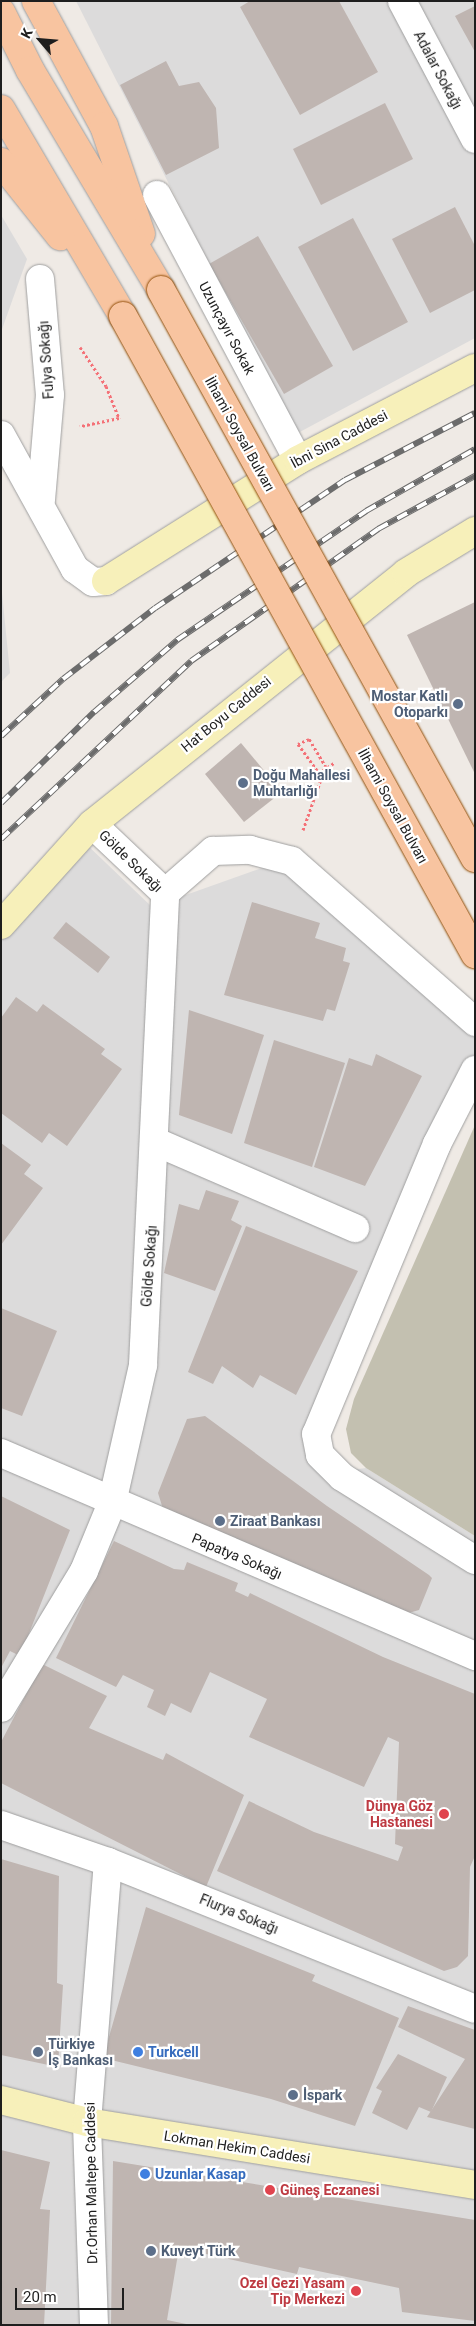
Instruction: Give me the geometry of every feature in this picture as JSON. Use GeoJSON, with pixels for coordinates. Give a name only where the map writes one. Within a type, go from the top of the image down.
{"type":"FeatureCollection","features":[{"type":"Feature","properties":{"kind":"main road"},"geometry":{"type":"LineString","coordinates":[[36,1],[104,126],[160,290]]}},
{"type":"Feature","properties":{"kind":"main road","name":"İlhami Soysal Bulvarı"},"geometry":{"type":"LineString","coordinates":[[1,12],[30,70],[160,290],[475,858]]}},
{"type":"Feature","properties":{"kind":"main road","name":"İlhami Soysal Bulvarı"},"geometry":{"type":"LineString","coordinates":[[1,109],[122,316],[475,954]]}},
{"type":"Feature","properties":{"kind":"main road"},"geometry":{"type":"LineString","coordinates":[[1,162],[122,316]]}},
{"type":"Feature","properties":{"kind":"street","name":"Adalar Sokağı"},"geometry":{"type":"LineString","coordinates":[[402,1],[475,139]]}},
{"type":"Feature","properties":{"kind":"street","name":"Uzunçayır Sokak"},"geometry":{"type":"LineString","coordinates":[[157,195],[298,460]]}},
{"type":"Feature","properties":{"kind":"street","name":"Fulya Sokağı"},"geometry":{"type":"LineString","coordinates":[[40,278],[50,395],[41,501]]}},
{"type":"Feature","properties":{"kind":"street","name":"İbni Sina Caddesi"},"geometry":{"type":"LineString","coordinates":[[41,501],[76,569],[93,582],[106,581],[298,460],[475,368]]}},
{"type":"Feature","properties":{"kind":"street"},"geometry":{"type":"LineString","coordinates":[[1,435],[41,501]]}},
{"type":"Feature","properties":{"kind":"street","name":"Hat Boyu Caddesi"},"geometry":{"type":"LineString","coordinates":[[1,925],[89,827],[406,573],[475,531]]}},
{"type":"Feature","properties":{"kind":"street","name":"Gölde Sokağı"},"geometry":{"type":"LineString","coordinates":[[1,1708],[84,1571],[112,1503],[143,1365],[156,1142],[165,893],[89,827]]}},
{"type":"Feature","properties":{"kind":"street"},"geometry":{"type":"LineString","coordinates":[[165,893],[213,851],[250,850],[292,862],[475,1022]]}},
{"type":"Feature","properties":{"kind":"street"},"geometry":{"type":"LineString","coordinates":[[475,1070],[437,1144],[316,1434],[320,1455],[342,1477],[475,1560]]}},
{"type":"Feature","properties":{"kind":"street"},"geometry":{"type":"LineString","coordinates":[[156,1142],[355,1228]]}},
{"type":"Feature","properties":{"kind":"street","name":"Papatya Sokağı"},"geometry":{"type":"LineString","coordinates":[[1,1452],[112,1503],[475,1656]]}},
{"type":"Feature","properties":{"kind":"street","name":"Flurya Sokağı"},"geometry":{"type":"LineString","coordinates":[[1,1825],[108,1862],[475,2009]]}},
{"type":"Feature","properties":{"kind":"street","name":"Dr.Orhan Maltepe Caddesi"},"geometry":{"type":"LineString","coordinates":[[94,2325],[87,2122],[108,1862]]}},
{"type":"Feature","properties":{"kind":"street","name":"Lokman Hekim Caddesi"},"geometry":{"type":"LineString","coordinates":[[1,2100],[87,2122],[475,2185]]}},
{"type":"Feature","properties":{"kind":"path"},"geometry":{"type":"LineString","coordinates":[[47,432],[119,418],[106,386],[75,340]]}},
{"type":"Feature","properties":{"kind":"path"},"geometry":{"type":"LineString","coordinates":[[309,739],[326,767],[319,773],[298,744],[309,739]]}},
{"type":"Feature","properties":{"kind":"path"},"geometry":{"type":"LineString","coordinates":[[292,862],[326,767]]}},
{"type":"Feature","properties":{"kind":"shaded area"},"geometry":{"type":"Polygon","coordinates":[[[76,1],[475,1],[475,338],[296,434],[76,1]]]}},
{"type":"Feature","properties":{"kind":"shaded area"},"geometry":{"type":"Polygon","coordinates":[[[1,215],[27,259],[1,332],[1,215]]]}},
{"type":"Feature","properties":{"kind":"shaded area"},"geometry":{"type":"Polygon","coordinates":[[[1,583],[10,673],[1,682],[1,583]]]}},
{"type":"Feature","properties":{"kind":"shaded area"},"geometry":{"type":"Polygon","coordinates":[[[83,841],[152,907],[276,863],[475,1031],[475,1055],[319,1422],[336,1472],[366,1468],[475,1536],[475,2325],[1,2325],[1,942],[83,841]]]}},
{"type":"Feature","properties":{"kind":"shaded area"},"geometry":{"type":"Polygon","coordinates":[[[475,1125],[475,1536],[366,1468],[351,1453],[346,1429],[354,1399],[475,1125]]]}},
{"type":"Feature","properties":{"kind":"building"},"geometry":{"type":"Polygon","coordinates":[[[250,1],[339,1],[378,72],[300,115],[240,7],[250,1]]]}},
{"type":"Feature","properties":{"kind":"building"},"geometry":{"type":"Polygon","coordinates":[[[475,6],[475,52],[455,16],[475,6]]]}},
{"type":"Feature","properties":{"kind":"building"},"geometry":{"type":"Polygon","coordinates":[[[166,61],[179,86],[199,82],[216,108],[219,148],[166,175],[120,85],[166,61]]]}},
{"type":"Feature","properties":{"kind":"building"},"geometry":{"type":"Polygon","coordinates":[[[385,103],[413,159],[321,205],[293,149],[385,103]]]}},
{"type":"Feature","properties":{"kind":"building"},"geometry":{"type":"Polygon","coordinates":[[[455,207],[475,246],[475,290],[430,313],[392,239],[455,207]]]}},
{"type":"Feature","properties":{"kind":"building"},"geometry":{"type":"Polygon","coordinates":[[[353,218],[408,322],[353,351],[298,247],[353,218]]]}},
{"type":"Feature","properties":{"kind":"building"},"geometry":{"type":"Polygon","coordinates":[[[258,236],[333,366],[284,394],[209,264],[258,236]]]}},
{"type":"Feature","properties":{"kind":"building","name":"Mostar Katlı Otoparkı"},"geometry":{"type":"Polygon","coordinates":[[[475,602],[475,774],[407,635],[475,602]]]}},
{"type":"Feature","properties":{"kind":"building","name":"Doğu Mahallesi Muhtarlığı"},"geometry":{"type":"Polygon","coordinates":[[[241,743],[282,792],[244,822],[205,774],[241,743]]]}},
{"type":"Feature","properties":{"kind":"building"},"geometry":{"type":"Polygon","coordinates":[[[252,902],[320,923],[315,938],[346,948],[343,961],[350,963],[335,1011],[327,1009],[323,1021],[224,995],[252,902]]]}},
{"type":"Feature","properties":{"kind":"building"},"geometry":{"type":"Polygon","coordinates":[[[66,922],[110,957],[98,973],[53,938],[66,922]]]}},
{"type":"Feature","properties":{"kind":"building"},"geometry":{"type":"Polygon","coordinates":[[[16,997],[37,1012],[43,1004],[105,1049],[101,1054],[122,1069],[67,1146],[49,1133],[42,1143],[1,1113],[1,1018],[16,997]]]}},
{"type":"Feature","properties":{"kind":"building"},"geometry":{"type":"Polygon","coordinates":[[[189,1010],[264,1035],[232,1134],[179,1115],[189,1010]]]}},
{"type":"Feature","properties":{"kind":"building"},"geometry":{"type":"Polygon","coordinates":[[[274,1040],[345,1063],[312,1167],[244,1143],[274,1040]]]}},
{"type":"Feature","properties":{"kind":"building"},"geometry":{"type":"Polygon","coordinates":[[[376,1054],[422,1076],[365,1186],[314,1167],[349,1058],[372,1066],[376,1054]]]}},
{"type":"Feature","properties":{"kind":"building"},"geometry":{"type":"Polygon","coordinates":[[[1,1143],[31,1165],[24,1174],[43,1188],[1,1245],[1,1143]]]}},
{"type":"Feature","properties":{"kind":"building"},"geometry":{"type":"Polygon","coordinates":[[[206,1190],[239,1201],[231,1220],[242,1226],[215,1291],[164,1273],[179,1204],[199,1210],[206,1190]]]}},
{"type":"Feature","properties":{"kind":"building"},"geometry":{"type":"Polygon","coordinates":[[[246,1226],[358,1271],[296,1395],[260,1375],[253,1388],[222,1366],[213,1384],[188,1372],[246,1226]]]}},
{"type":"Feature","properties":{"kind":"building"},"geometry":{"type":"Polygon","coordinates":[[[1,1308],[57,1331],[22,1416],[1,1408],[1,1308]]]}},
{"type":"Feature","properties":{"kind":"building"},"geometry":{"type":"Polygon","coordinates":[[[205,1416],[327,1506],[429,1575],[432,1578],[419,1610],[405,1614],[163,1509],[158,1493],[187,1419],[205,1416]]]}},
{"type":"Feature","properties":{"kind":"building"},"geometry":{"type":"Polygon","coordinates":[[[1,1496],[70,1530],[20,1656],[10,1651],[1,1668],[1,1496]]]}},
{"type":"Feature","properties":{"kind":"building"},"geometry":{"type":"Polygon","coordinates":[[[114,1541],[174,1569],[184,1570],[187,1562],[238,1583],[235,1591],[248,1597],[250,1593],[383,1657],[475,1694],[475,1856],[470,1867],[468,1956],[457,1967],[444,1971],[217,1871],[249,1801],[314,1832],[398,1861],[403,1847],[395,1844],[399,1742],[388,1737],[364,1787],[249,1737],[267,1699],[210,1672],[191,1713],[171,1703],[165,1716],[147,1707],[154,1690],[123,1675],[116,1687],[56,1658],[114,1541]]]}},
{"type":"Feature","properties":{"kind":"building"},"geometry":{"type":"Polygon","coordinates":[[[42,1664],[107,1696],[89,1728],[163,1760],[166,1753],[244,1795],[206,1887],[1,1783],[1,1742],[42,1664]]]}},
{"type":"Feature","properties":{"kind":"building"},"geometry":{"type":"Polygon","coordinates":[[[1,1859],[59,1876],[57,1983],[63,1985],[58,2067],[1,2055],[1,1859]]]}},
{"type":"Feature","properties":{"kind":"building"},"geometry":{"type":"Polygon","coordinates":[[[146,1907],[315,1975],[312,1981],[399,2018],[355,2126],[271,2099],[103,2058],[146,1907]]]}},
{"type":"Feature","properties":{"kind":"building"},"geometry":{"type":"Polygon","coordinates":[[[408,2006],[475,2030],[475,2129],[427,2117],[465,2059],[398,2027],[408,2006]]]}},
{"type":"Feature","properties":{"kind":"building"},"geometry":{"type":"Polygon","coordinates":[[[398,2054],[447,2077],[431,2112],[419,2107],[407,2130],[372,2113],[382,2091],[376,2088],[398,2054]]]}},
{"type":"Feature","properties":{"kind":"building"},"geometry":{"type":"Polygon","coordinates":[[[1,2150],[50,2162],[40,2209],[50,2210],[44,2325],[1,2325],[1,2150]]]}},
{"type":"Feature","properties":{"kind":"building"},"geometry":{"type":"Polygon","coordinates":[[[113,2161],[475,2220],[475,2321],[402,2312],[399,2288],[299,2267],[297,2274],[179,2248],[167,2320],[191,2325],[111,2325],[113,2161]]]}},
{"type":"Feature","properties":{"kind":"railway"},"geometry":{"type":"LineString","coordinates":[[1,736],[63,679],[155,608],[345,480],[475,413]]}},
{"type":"Feature","properties":{"kind":"railway"},"geometry":{"type":"LineString","coordinates":[[1,803],[94,712],[177,640],[366,511],[475,449]]}},
{"type":"Feature","properties":{"kind":"railway"},"geometry":{"type":"LineString","coordinates":[[1,839],[191,661],[378,529],[475,476]]}},
{"type":"Feature","properties":{"kind":"place","name":"Mostar Katlı Otoparkı"},"geometry":{"type":"Point","coordinates":[458,704]}},
{"type":"Feature","properties":{"kind":"place","name":"Doğu Mahallesi Muhtarlığı"},"geometry":{"type":"Point","coordinates":[243,783]}},
{"type":"Feature","properties":{"kind":"place","name":"Ziraat Bankası"},"geometry":{"type":"Point","coordinates":[220,1521]}},
{"type":"Feature","properties":{"kind":"place","name":"Dünya Göz Hastanesi"},"geometry":{"type":"Point","coordinates":[444,1814]}},
{"type":"Feature","properties":{"kind":"place","name":"Türkiye İş Bankası"},"geometry":{"type":"Point","coordinates":[38,2052]}},
{"type":"Feature","properties":{"kind":"place","name":"Turkcell"},"geometry":{"type":"Point","coordinates":[138,2052]}},
{"type":"Feature","properties":{"kind":"place","name":"İspark"},"geometry":{"type":"Point","coordinates":[293,2095]}},
{"type":"Feature","properties":{"kind":"place","name":"Uzunlar Kasap"},"geometry":{"type":"Point","coordinates":[145,2174]}},
{"type":"Feature","properties":{"kind":"place","name":"Güneş Eczanesi"},"geometry":{"type":"Point","coordinates":[270,2190]}},
{"type":"Feature","properties":{"kind":"place","name":"Kuveyt Türk"},"geometry":{"type":"Point","coordinates":[151,2251]}},
{"type":"Feature","properties":{"kind":"place","name":"Ozel Gezi Yasam Tip Merkezi"},"geometry":{"type":"Point","coordinates":[356,2291]}}]}
